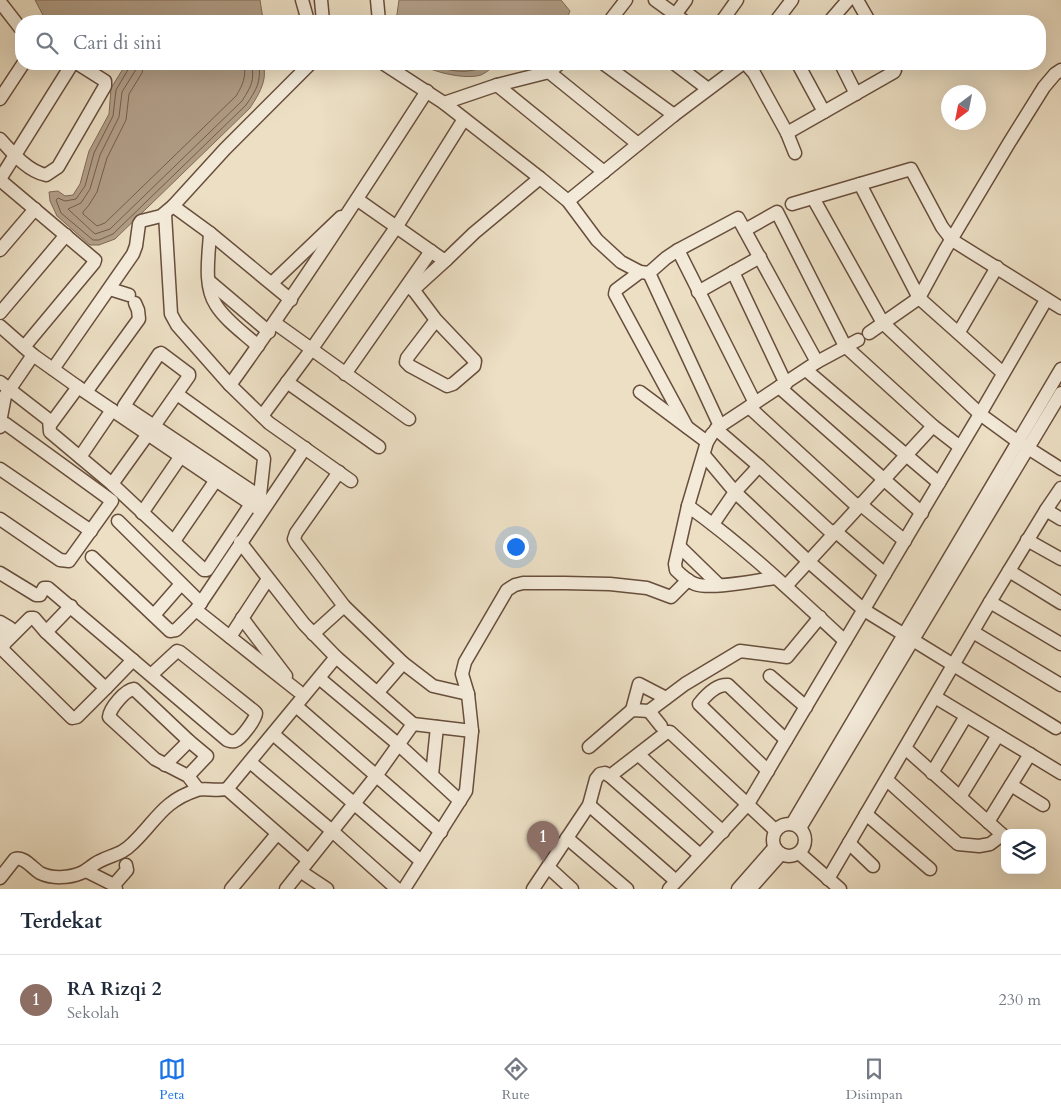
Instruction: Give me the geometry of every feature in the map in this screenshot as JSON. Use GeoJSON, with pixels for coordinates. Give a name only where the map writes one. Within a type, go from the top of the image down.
{"type":"FeatureCollection","features":[{"type":"Feature","properties":{"kind":"street"},"geometry":{"type":"LineString","coordinates":[[302,0],[305,15]]}},
{"type":"Feature","properties":{"kind":"street"},"geometry":{"type":"LineString","coordinates":[[321,0],[322,15]]}},
{"type":"Feature","properties":{"kind":"street"},"geometry":{"type":"LineString","coordinates":[[377,0],[378,15]]}},
{"type":"Feature","properties":{"kind":"street"},"geometry":{"type":"LineString","coordinates":[[614,15],[626,0]]}},
{"type":"Feature","properties":{"kind":"street"},"geometry":{"type":"LineString","coordinates":[[655,0],[676,15]]}},
{"type":"Feature","properties":{"kind":"street"},"geometry":{"type":"LineString","coordinates":[[681,15],[686,0]]}},
{"type":"Feature","properties":{"kind":"street"},"geometry":{"type":"LineString","coordinates":[[726,15],[737,0]]}},
{"type":"Feature","properties":{"kind":"street"},"geometry":{"type":"LineString","coordinates":[[781,15],[792,0]]}},
{"type":"Feature","properties":{"kind":"street"},"geometry":{"type":"LineString","coordinates":[[835,15],[848,0]]}},
{"type":"Feature","properties":{"kind":"street"},"geometry":{"type":"LineString","coordinates":[[857,0],[866,15]]}},
{"type":"Feature","properties":{"kind":"street"},"geometry":{"type":"LineString","coordinates":[[2,12],[15,23]]}},
{"type":"Feature","properties":{"kind":"street"},"geometry":{"type":"LineString","coordinates":[[0,100],[19,70]]}},
{"type":"Feature","properties":{"kind":"street"},"geometry":{"type":"LineString","coordinates":[[0,422],[5,385],[94,262],[92,257],[0,180],[68,70]]}},
{"type":"Feature","properties":{"kind":"street"},"geometry":{"type":"LineString","coordinates":[[0,139],[15,156],[41,174],[46,175],[58,167],[105,86],[105,81],[88,70]]}},
{"type":"Feature","properties":{"kind":"street"},"geometry":{"type":"LineString","coordinates":[[53,369],[136,250],[141,221],[169,210],[225,149],[304,70]]}},
{"type":"Feature","properties":{"kind":"street"},"geometry":{"type":"LineString","coordinates":[[394,70],[444,103],[540,178],[568,201],[597,240],[610,253],[622,262],[645,273],[718,428],[834,532],[885,574]]}},
{"type":"Feature","properties":{"kind":"street"},"geometry":{"type":"LineString","coordinates":[[444,103],[547,70]]}},
{"type":"Feature","properties":{"kind":"street"},"geometry":{"type":"LineString","coordinates":[[556,70],[638,144]]}},
{"type":"Feature","properties":{"kind":"street"},"geometry":{"type":"LineString","coordinates":[[612,70],[674,116]]}},
{"type":"Feature","properties":{"kind":"street"},"geometry":{"type":"LineString","coordinates":[[682,70],[708,89]]}},
{"type":"Feature","properties":{"kind":"street"},"geometry":{"type":"LineString","coordinates":[[568,201],[708,89],[735,70]]}},
{"type":"Feature","properties":{"kind":"street"},"geometry":{"type":"LineString","coordinates":[[751,70],[787,133],[795,154]]}},
{"type":"Feature","properties":{"kind":"street"},"geometry":{"type":"LineString","coordinates":[[801,70],[824,112]]}},
{"type":"Feature","properties":{"kind":"street"},"geometry":{"type":"LineString","coordinates":[[844,70],[856,94]]}},
{"type":"Feature","properties":{"kind":"street"},"geometry":{"type":"LineString","coordinates":[[787,133],[895,70]]}},
{"type":"Feature","properties":{"kind":"street"},"geometry":{"type":"LineString","coordinates":[[870,333],[920,298],[952,240],[1044,87],[1061,70]]}},
{"type":"Feature","properties":{"kind":"street"},"geometry":{"type":"LineString","coordinates":[[497,85],[604,172]]}},
{"type":"Feature","properties":{"kind":"street"},"geometry":{"type":"LineString","coordinates":[[230,385],[291,300],[358,200],[427,91]]}},
{"type":"Feature","properties":{"kind":"street"},"geometry":{"type":"LineString","coordinates":[[262,416],[311,350],[396,226],[464,119]]}},
{"type":"Feature","properties":{"kind":"street"},"geometry":{"type":"LineString","coordinates":[[792,204],[911,169],[942,227],[952,240],[1061,308]]}},
{"type":"Feature","properties":{"kind":"street"},"geometry":{"type":"LineString","coordinates":[[411,287],[446,260],[474,233],[540,178]]}},
{"type":"Feature","properties":{"kind":"street"},"geometry":{"type":"LineString","coordinates":[[860,184],[920,298],[1003,373]]}},
{"type":"Feature","properties":{"kind":"street"},"geometry":{"type":"LineString","coordinates":[[813,198],[883,323],[980,414],[1061,469]]}},
{"type":"Feature","properties":{"kind":"street"},"geometry":{"type":"LineString","coordinates":[[358,200],[446,260]]}},
{"type":"Feature","properties":{"kind":"street"},"geometry":{"type":"LineString","coordinates":[[0,250],[35,209]]}},
{"type":"Feature","properties":{"kind":"street"},"geometry":{"type":"LineString","coordinates":[[169,210],[210,233],[291,300]]}},
{"type":"Feature","properties":{"kind":"street"},"geometry":{"type":"LineString","coordinates":[[169,210],[171,314],[177,325],[230,385],[269,423],[351,481]]}},
{"type":"Feature","properties":{"kind":"street"},"geometry":{"type":"LineString","coordinates":[[745,230],[778,212],[845,346],[960,448]]}},
{"type":"Feature","properties":{"kind":"street"},"geometry":{"type":"LineString","coordinates":[[272,283],[340,218],[347,216]]}},
{"type":"Feature","properties":{"kind":"street"},"geometry":{"type":"LineString","coordinates":[[817,362],[737,218],[678,250],[616,290],[615,294],[687,427],[736,492],[808,561],[864,610],[1056,728]]}},
{"type":"Feature","properties":{"kind":"street"},"geometry":{"type":"LineString","coordinates":[[210,233],[208,281],[213,300],[221,312],[258,346]]}},
{"type":"Feature","properties":{"kind":"street"},"geometry":{"type":"LineString","coordinates":[[0,314],[66,235]]}},
{"type":"Feature","properties":{"kind":"street"},"geometry":{"type":"LineString","coordinates":[[678,250],[752,405],[859,505],[905,541]]}},
{"type":"Feature","properties":{"kind":"street"},"geometry":{"type":"LineString","coordinates":[[345,374],[411,287],[431,251]]}},
{"type":"Feature","properties":{"kind":"street"},"geometry":{"type":"LineString","coordinates":[[698,292],[760,258]]}},
{"type":"Feature","properties":{"kind":"street"},"geometry":{"type":"LineString","coordinates":[[959,332],[997,267]]}},
{"type":"Feature","properties":{"kind":"street"},"geometry":{"type":"LineString","coordinates":[[733,272],[783,386],[922,513]]}},
{"type":"Feature","properties":{"kind":"street"},"geometry":{"type":"LineString","coordinates":[[208,281],[272,327],[311,350],[410,419]]}},
{"type":"Feature","properties":{"kind":"street"},"geometry":{"type":"LineString","coordinates":[[411,287],[436,320],[475,363],[453,384],[447,386],[406,362],[407,358],[436,320]]}},
{"type":"Feature","properties":{"kind":"street"},"geometry":{"type":"LineString","coordinates":[[50,425],[82,390],[139,319],[138,310],[132,299],[110,289]]}},
{"type":"Feature","properties":{"kind":"street"},"geometry":{"type":"LineString","coordinates":[[589,805],[672,885],[723,832],[748,804],[922,513],[1046,300]]}},
{"type":"Feature","properties":{"kind":"street"},"geometry":{"type":"LineString","coordinates":[[0,326],[29,351],[82,390],[112,410],[151,430],[258,505]]}},
{"type":"Feature","properties":{"kind":"street"},"geometry":{"type":"LineString","coordinates":[[858,340],[817,362],[718,428],[705,449],[688,506],[675,564],[676,570],[696,584],[719,585],[781,582],[808,561],[933,426]]}},
{"type":"Feature","properties":{"kind":"street"},"geometry":{"type":"LineString","coordinates":[[112,484],[151,430],[177,394],[188,379],[189,374],[163,354],[159,354],[124,406],[151,430],[181,456],[258,505]]}},
{"type":"Feature","properties":{"kind":"street"},"geometry":{"type":"LineString","coordinates":[[1022,444],[1061,368]]}},
{"type":"Feature","properties":{"kind":"street"},"geometry":{"type":"LineString","coordinates":[[806,370],[939,483]]}},
{"type":"Feature","properties":{"kind":"street"},"geometry":{"type":"LineString","coordinates":[[287,382],[379,447]]}},
{"type":"Feature","properties":{"kind":"street"},"geometry":{"type":"LineString","coordinates":[[5,385],[49,420],[50,432],[112,484],[204,570],[207,570],[306,448]]}},
{"type":"Feature","properties":{"kind":"street"},"geometry":{"type":"LineString","coordinates":[[640,392],[687,427]]}},
{"type":"Feature","properties":{"kind":"street"},"geometry":{"type":"LineString","coordinates":[[92,556],[170,631],[173,631],[198,606],[240,542],[258,505],[263,456],[177,394]]}},
{"type":"Feature","properties":{"kind":"street"},"geometry":{"type":"LineString","coordinates":[[796,826],[908,638],[980,507],[1022,444],[1061,394]]}},
{"type":"Feature","properties":{"kind":"street"},"geometry":{"type":"LineString","coordinates":[[80,457],[112,410]]}},
{"type":"Feature","properties":{"kind":"street"},"geometry":{"type":"LineString","coordinates":[[0,427],[6,424],[111,499],[112,502],[69,561],[65,562],[0,518]]}},
{"type":"Feature","properties":{"kind":"street"},"geometry":{"type":"LineString","coordinates":[[142,513],[181,456]]}},
{"type":"Feature","properties":{"kind":"street"},"geometry":{"type":"LineString","coordinates":[[713,524],[736,492],[759,466]]}},
{"type":"Feature","properties":{"kind":"street"},"geometry":{"type":"LineString","coordinates":[[0,469],[91,531]]}},
{"type":"Feature","properties":{"kind":"street"},"geometry":{"type":"LineString","coordinates":[[339,472],[294,539],[344,606],[403,663],[433,686],[468,694]]}},
{"type":"Feature","properties":{"kind":"street"},"geometry":{"type":"LineString","coordinates":[[174,541],[216,480]]}},
{"type":"Feature","properties":{"kind":"street"},"geometry":{"type":"LineString","coordinates":[[828,879],[990,602],[1061,488]]}},
{"type":"Feature","properties":{"kind":"street"},"geometry":{"type":"LineString","coordinates":[[688,506],[713,524],[781,582],[845,641]]}},
{"type":"Feature","properties":{"kind":"street"},"geometry":{"type":"LineString","coordinates":[[1046,510],[1061,519]]}},
{"type":"Feature","properties":{"kind":"street"},"geometry":{"type":"LineString","coordinates":[[118,521],[181,584],[198,606],[230,637],[299,698],[376,776],[441,832]]}},
{"type":"Feature","properties":{"kind":"street"},"geometry":{"type":"LineString","coordinates":[[1027,540],[1061,560]]}},
{"type":"Feature","properties":{"kind":"street"},"geometry":{"type":"LineString","coordinates":[[240,542],[313,634],[336,657],[413,724],[472,731]]}},
{"type":"Feature","properties":{"kind":"street"},"geometry":{"type":"LineString","coordinates":[[680,548],[719,585]]}},
{"type":"Feature","properties":{"kind":"street"},"geometry":{"type":"LineString","coordinates":[[1009,571],[1061,603]]}},
{"type":"Feature","properties":{"kind":"street"},"geometry":{"type":"LineString","coordinates":[[0,573],[36,595],[40,595],[44,588],[48,588],[230,742],[237,740],[256,719],[254,711],[180,652],[177,652],[151,674]]}},
{"type":"Feature","properties":{"kind":"street"},"geometry":{"type":"LineString","coordinates":[[230,637],[268,579]]}},
{"type":"Feature","properties":{"kind":"street"},"geometry":{"type":"LineString","coordinates":[[404,889],[466,791],[472,731],[468,694],[462,674],[465,662],[507,590],[523,583],[564,582],[647,588],[671,597],[688,580]]}},
{"type":"Feature","properties":{"kind":"street"},"geometry":{"type":"LineString","coordinates":[[154,615],[181,584]]}},
{"type":"Feature","properties":{"kind":"street"},"geometry":{"type":"LineString","coordinates":[[990,602],[1061,644]]}},
{"type":"Feature","properties":{"kind":"street"},"geometry":{"type":"LineString","coordinates":[[46,632],[71,606]]}},
{"type":"Feature","properties":{"kind":"street"},"geometry":{"type":"LineString","coordinates":[[313,634],[344,606]]}},
{"type":"Feature","properties":{"kind":"street"},"geometry":{"type":"LineString","coordinates":[[106,688],[46,632],[34,618],[30,618],[5,643],[4,651],[72,718],[77,717],[106,688],[133,660]]}},
{"type":"Feature","properties":{"kind":"street"},"geometry":{"type":"LineString","coordinates":[[242,618],[299,698]]}},
{"type":"Feature","properties":{"kind":"street"},"geometry":{"type":"LineString","coordinates":[[632,710],[649,710],[685,684],[740,651],[787,657],[820,618]]}},
{"type":"Feature","properties":{"kind":"street"},"geometry":{"type":"LineString","coordinates":[[0,622],[10,628],[0,638]]}},
{"type":"Feature","properties":{"kind":"street"},"geometry":{"type":"LineString","coordinates":[[973,632],[1061,685]]}},
{"type":"Feature","properties":{"kind":"street"},"geometry":{"type":"LineString","coordinates":[[0,878],[17,858],[21,858],[39,872],[49,876],[65,877],[86,871],[101,860],[122,853],[135,842],[170,803],[198,789],[217,791],[227,789],[274,734],[299,698],[336,657]]}},
{"type":"Feature","properties":{"kind":"street"},"geometry":{"type":"LineString","coordinates":[[378,692],[403,663]]}},
{"type":"Feature","properties":{"kind":"street"},"geometry":{"type":"LineString","coordinates":[[770,676],[806,707]]}},
{"type":"Feature","properties":{"kind":"street"},"geometry":{"type":"LineString","coordinates":[[319,678],[399,745],[460,801]]}},
{"type":"Feature","properties":{"kind":"street"},"geometry":{"type":"LineString","coordinates":[[589,747],[632,710],[639,684],[666,698]]}},
{"type":"Feature","properties":{"kind":"street"},"geometry":{"type":"LineString","coordinates":[[768,771],[699,704],[708,693],[718,686],[728,684],[786,740]]}},
{"type":"Feature","properties":{"kind":"street"},"geometry":{"type":"LineString","coordinates":[[188,776],[207,756],[188,741],[134,689],[129,690],[110,710],[109,716],[155,759],[188,776],[198,789]]}},
{"type":"Feature","properties":{"kind":"street"},"geometry":{"type":"LineString","coordinates":[[935,698],[1061,773]]}},
{"type":"Feature","properties":{"kind":"street"},"geometry":{"type":"LineString","coordinates":[[649,710],[661,726]]}},
{"type":"Feature","properties":{"kind":"street"},"geometry":{"type":"LineString","coordinates":[[932,773],[966,716]]}},
{"type":"Feature","properties":{"kind":"street"},"geometry":{"type":"LineString","coordinates":[[286,889],[331,830],[376,776],[413,724]]}},
{"type":"Feature","properties":{"kind":"street"},"geometry":{"type":"LineString","coordinates":[[432,775],[437,727]]}},
{"type":"Feature","properties":{"kind":"street"},"geometry":{"type":"LineString","coordinates":[[610,776],[667,732],[670,732],[775,830]]}},
{"type":"Feature","properties":{"kind":"street"},"geometry":{"type":"LineString","coordinates":[[274,734],[422,861]]}},
{"type":"Feature","properties":{"kind":"street"},"geometry":{"type":"LineString","coordinates":[[960,797],[998,735]]}},
{"type":"Feature","properties":{"kind":"street"},"geometry":{"type":"LineString","coordinates":[[165,765],[188,741]]}},
{"type":"Feature","properties":{"kind":"street"},"geometry":{"type":"LineString","coordinates":[[905,748],[1001,834]]}},
{"type":"Feature","properties":{"kind":"street"},"geometry":{"type":"LineString","coordinates":[[988,822],[1030,754]]}},
{"type":"Feature","properties":{"kind":"street"},"geometry":{"type":"LineString","coordinates":[[639,755],[723,832]]}},
{"type":"Feature","properties":{"kind":"street"},"geometry":{"type":"LineString","coordinates":[[250,762],[397,889]]}},
{"type":"Feature","properties":{"kind":"street"},"geometry":{"type":"LineString","coordinates":[[533,889],[589,805],[598,776],[602,773],[610,776],[700,855]]}},
{"type":"Feature","properties":{"kind":"street"},"geometry":{"type":"LineString","coordinates":[[887,780],[958,844],[979,846],[990,844],[1001,837]]}},
{"type":"Feature","properties":{"kind":"street"},"geometry":{"type":"LineString","coordinates":[[1011,785],[1043,805]]}},
{"type":"Feature","properties":{"kind":"street"},"geometry":{"type":"LineString","coordinates":[[227,789],[308,860]]}},
{"type":"Feature","properties":{"kind":"street"},"geometry":{"type":"LineString","coordinates":[[866,814],[930,868]]}},
{"type":"Feature","properties":{"kind":"street"},"geometry":{"type":"LineString","coordinates":[[783,824],[796,826],[803,832],[805,841],[799,853],[790,856],[778,851],[772,839],[775,830],[783,824]]}},
{"type":"Feature","properties":{"kind":"street"},"geometry":{"type":"LineString","coordinates":[[231,889],[277,834]]}},
{"type":"Feature","properties":{"kind":"street"},"geometry":{"type":"LineString","coordinates":[[567,838],[627,889]]}},
{"type":"Feature","properties":{"kind":"street"},"geometry":{"type":"LineString","coordinates":[[849,843],[873,866]]}},
{"type":"Feature","properties":{"kind":"street"},"geometry":{"type":"LineString","coordinates":[[738,889],[778,851]]}},
{"type":"Feature","properties":{"kind":"street"},"geometry":{"type":"LineString","coordinates":[[750,889],[778,851]]}},
{"type":"Feature","properties":{"kind":"street"},"geometry":{"type":"LineString","coordinates":[[799,853],[840,889]]}},
{"type":"Feature","properties":{"kind":"street"},"geometry":{"type":"LineString","coordinates":[[86,871],[115,887],[127,870],[126,865]]}},
{"type":"Feature","properties":{"kind":"street"},"geometry":{"type":"LineString","coordinates":[[548,866],[572,889]]}},
{"type":"Feature","properties":{"kind":"street"},"geometry":{"type":"LineString","coordinates":[[300,871],[327,889]]}},
{"type":"Feature","properties":{"kind":"water"},"geometry":{"type":"Polygon","coordinates":[[[35,0],[260,0],[262,15],[43,15],[35,0]]]}},
{"type":"Feature","properties":{"kind":"water"},"geometry":{"type":"Polygon","coordinates":[[[399,0],[561,0],[570,11],[568,15],[397,15],[399,0]]]}},
{"type":"Feature","properties":{"kind":"water"},"geometry":{"type":"Polygon","coordinates":[[[122,70],[264,70],[259,92],[250,108],[115,239],[99,245],[90,245],[57,216],[50,201],[49,192],[58,191],[65,196],[73,195],[80,184],[89,151],[109,114],[111,88],[122,70]]]}},
{"type":"Feature","properties":{"kind":"water"},"geometry":{"type":"Polygon","coordinates":[[[435,70],[489,70],[481,75],[467,77],[435,70]]]}},
{"type":"Feature","properties":{"kind":"place","name":"RA Rizqi 2"},"geometry":{"type":"Point","coordinates":[543,862]}}]}
